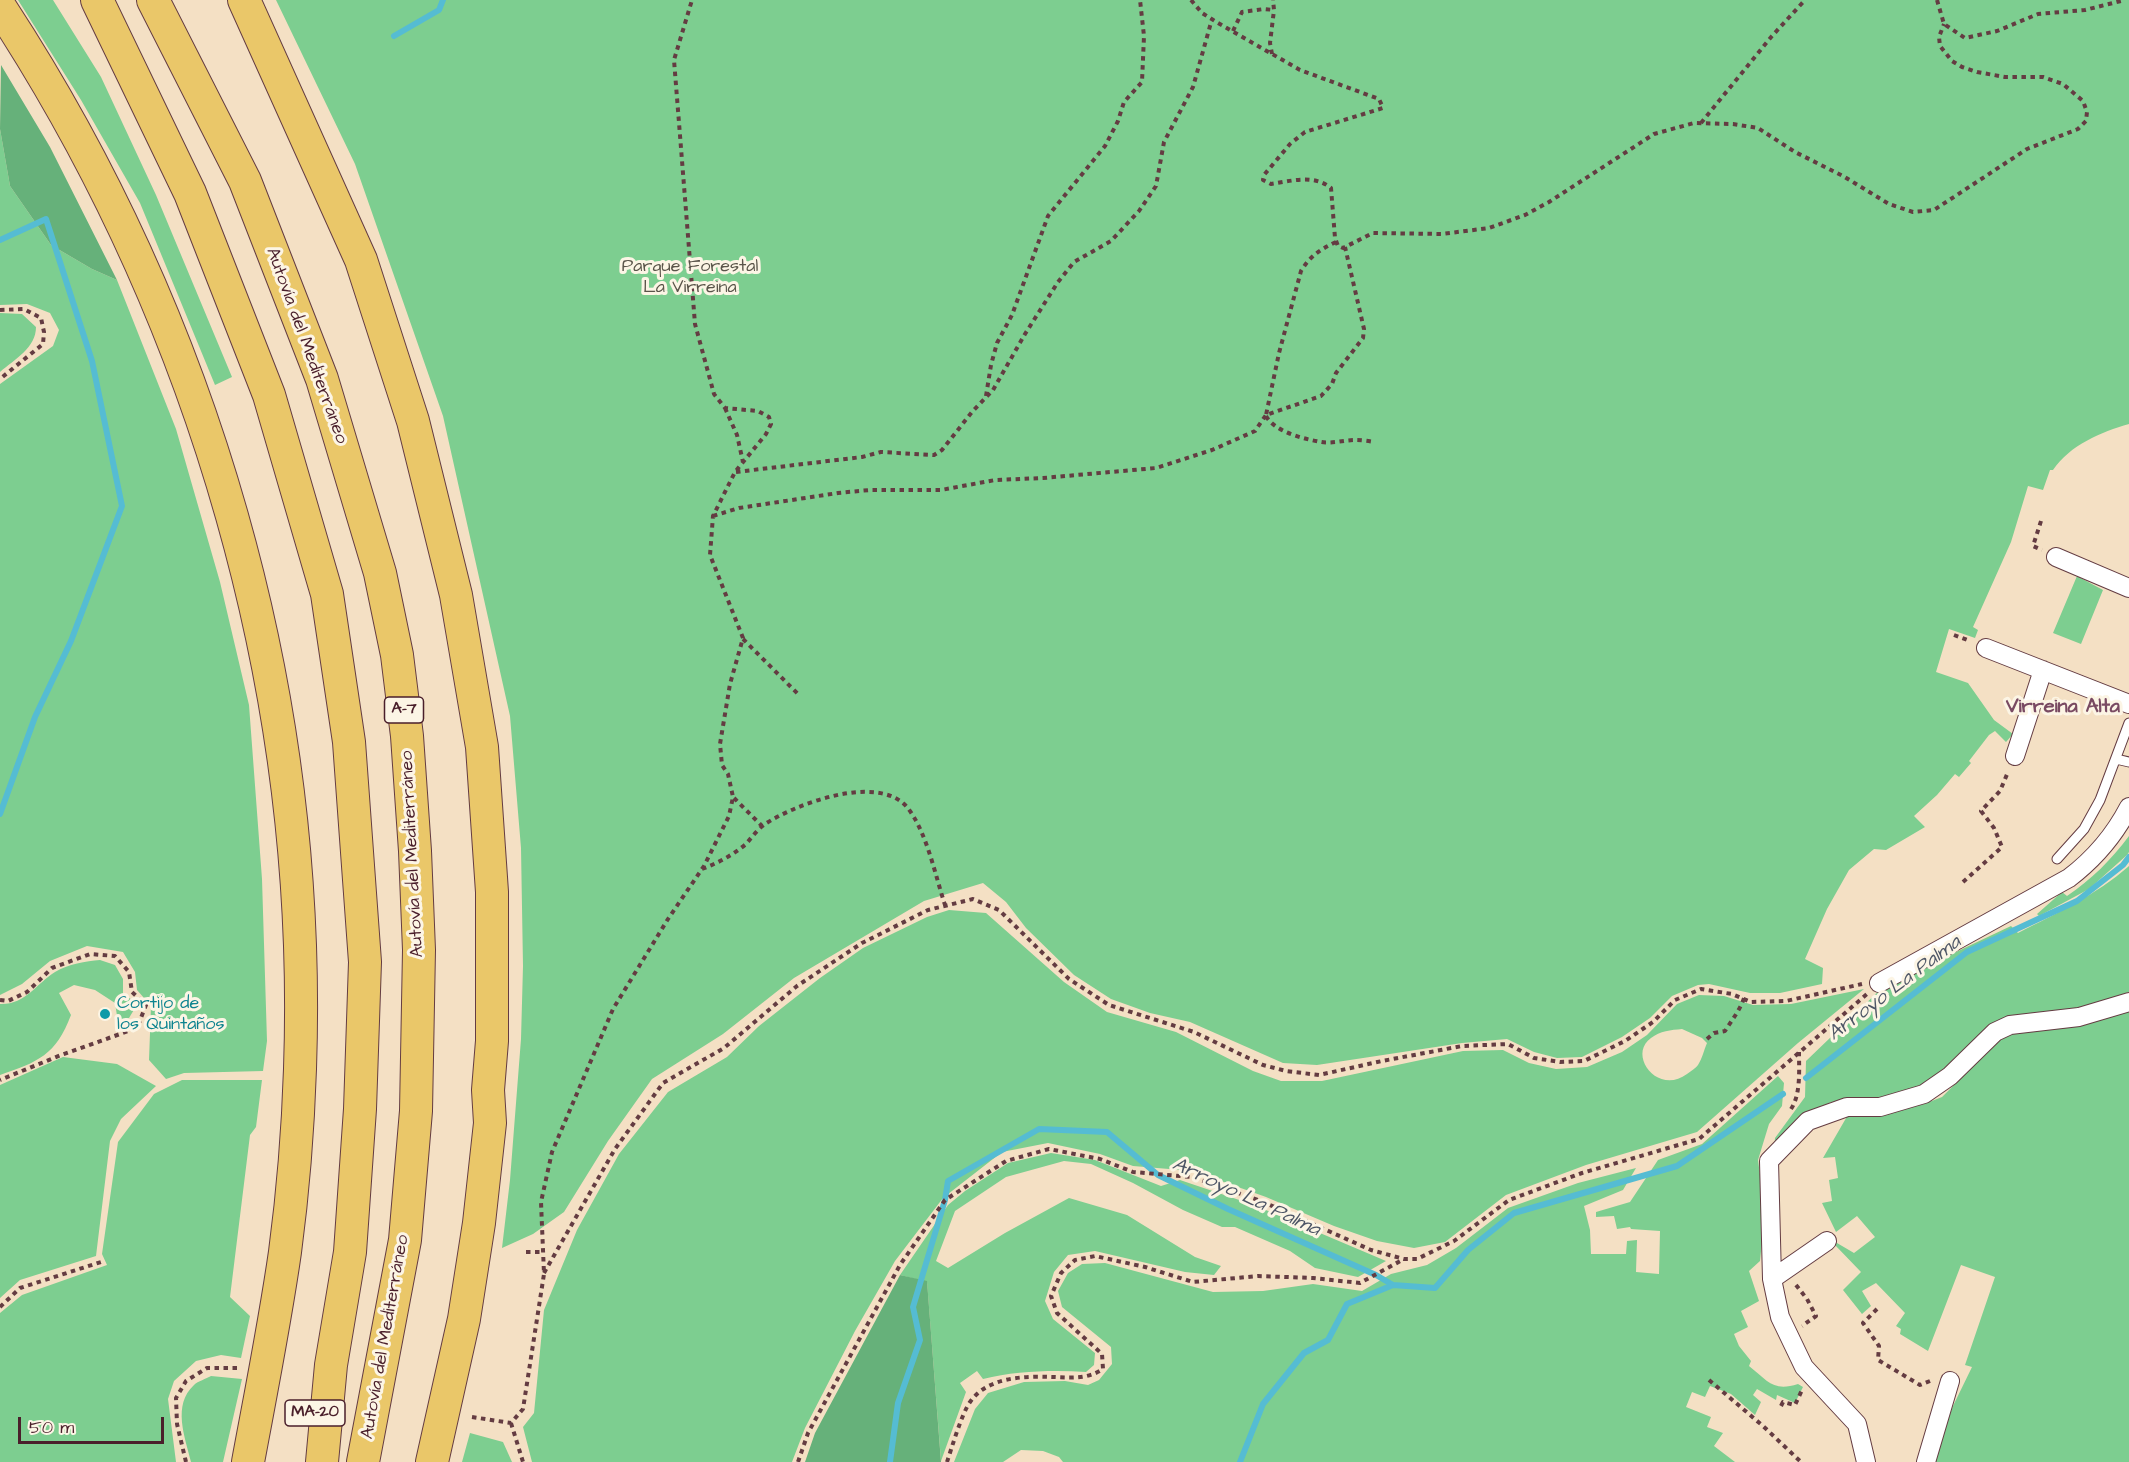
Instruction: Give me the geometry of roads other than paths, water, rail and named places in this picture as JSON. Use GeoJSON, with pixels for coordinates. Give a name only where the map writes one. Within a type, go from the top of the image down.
{"type":"FeatureCollection","features":[{"type":"Feature","properties":{"kind":"highway"},"geometry":{"type":"LineString","coordinates":[[98,0],[190,193],[269,395],[327,594],[349,742],[365,962],[360,1109],[350,1252],[330,1365],[322,1462]]}},
{"type":"Feature","properties":{"kind":"highway","name":"Autovía del Mediterráneo"},"geometry":{"type":"LineString","coordinates":[[153,0],[245,181],[322,379],[380,573],[397,655],[407,736],[415,851],[419,950],[416,1111],[405,1239],[363,1462]]}},
{"type":"Feature","properties":{"kind":"highway"},"geometry":{"type":"LineString","coordinates":[[244,0],[361,260],[413,421],[456,595],[482,747],[492,892],[492,1041],[488,1090],[453,1316],[419,1462]]}},
{"type":"Feature","properties":{"kind":"highway"},"geometry":{"type":"LineString","coordinates":[[0,8],[32,56],[85,147],[140,261],[183,366],[210,442],[244,559],[264,647],[282,754],[294,857],[300,966],[300,1069],[293,1177],[285,1251],[248,1462]]}},
{"type":"Feature","properties":{"kind":"highway"},"geometry":{"type":"LineString","coordinates":[[432,1462],[464,1319],[479,1223],[490,1123],[488,1090]]}},
{"type":"Feature","properties":{"kind":"highway","name":"MA-20"},"geometry":{"type":"LineString","coordinates":[[299,1462],[330,1365]]}},
{"type":"Feature","properties":{"kind":"street"},"geometry":{"type":"LineString","coordinates":[[2056,557],[2129,588]]}},
{"type":"Feature","properties":{"kind":"street"},"geometry":{"type":"LineString","coordinates":[[1986,648],[2129,704]]}},
{"type":"Feature","properties":{"kind":"street"},"geometry":{"type":"LineString","coordinates":[[2015,756],[2043,670]]}},
{"type":"Feature","properties":{"kind":"street"},"geometry":{"type":"LineString","coordinates":[[1879,983],[2069,878],[2093,857],[2120,824],[2129,807]]}},
{"type":"Feature","properties":{"kind":"street"},"geometry":{"type":"LineString","coordinates":[[1866,1462],[1857,1424],[1804,1367],[1780,1317],[1769,1161],[1808,1121],[1847,1107],[1880,1107],[1924,1094],[1950,1076],[1995,1032],[2010,1025],[2079,1017],[2129,1002]]}},
{"type":"Feature","properties":{"kind":"street"},"geometry":{"type":"LineString","coordinates":[[1778,1275],[1827,1241]]}},
{"type":"Feature","properties":{"kind":"street"},"geometry":{"type":"LineString","coordinates":[[1926,1462],[1950,1381]]}},
{"type":"Feature","properties":{"kind":"lane"},"geometry":{"type":"LineString","coordinates":[[2057,859],[2084,829],[2100,800],[2129,723]]}},
{"type":"Feature","properties":{"kind":"lane"},"geometry":{"type":"LineString","coordinates":[[2116,759],[2129,762]]}},
{"type":"Feature","properties":{"kind":"waterway"},"geometry":{"type":"LineString","coordinates":[[394,36],[439,10],[443,0]]}},
{"type":"Feature","properties":{"kind":"waterway"},"geometry":{"type":"LineString","coordinates":[[0,240],[46,219],[92,361],[122,506],[71,641],[35,717],[0,814]]}},
{"type":"Feature","properties":{"kind":"waterway","name":"Arroyo La Palma"},"geometry":{"type":"LineString","coordinates":[[1806,1078],[1967,952],[2077,901],[2123,865],[2129,857]]}},
{"type":"Feature","properties":{"kind":"waterway","name":"Arroyo La Palma"},"geometry":{"type":"LineString","coordinates":[[890,1462],[898,1403],[920,1340],[913,1307],[945,1200],[948,1181],[1039,1129],[1107,1132],[1158,1175],[1228,1209],[1376,1275],[1393,1285],[1435,1288],[1468,1250],[1514,1213],[1677,1166],[1783,1094]]}},
{"type":"Feature","properties":{"kind":"waterway"},"geometry":{"type":"LineString","coordinates":[[1240,1462],[1263,1404],[1304,1353],[1328,1340],[1347,1304],[1393,1285]]}},
{"type":"Feature","properties":{"kind":"place","name":"Cortijo de los Quintaños"},"geometry":{"type":"Point","coordinates":[105,1014]}},
{"type":"Feature","properties":{"kind":"district","name":"Virreina Alta"},"geometry":{"type":"Point","coordinates":[2063,708]}},
{"type":"Feature","properties":{"kind":"park label","name":"Parque Forestal La Virreina"},"geometry":{"type":"Point","coordinates":[690,277]}}]}
